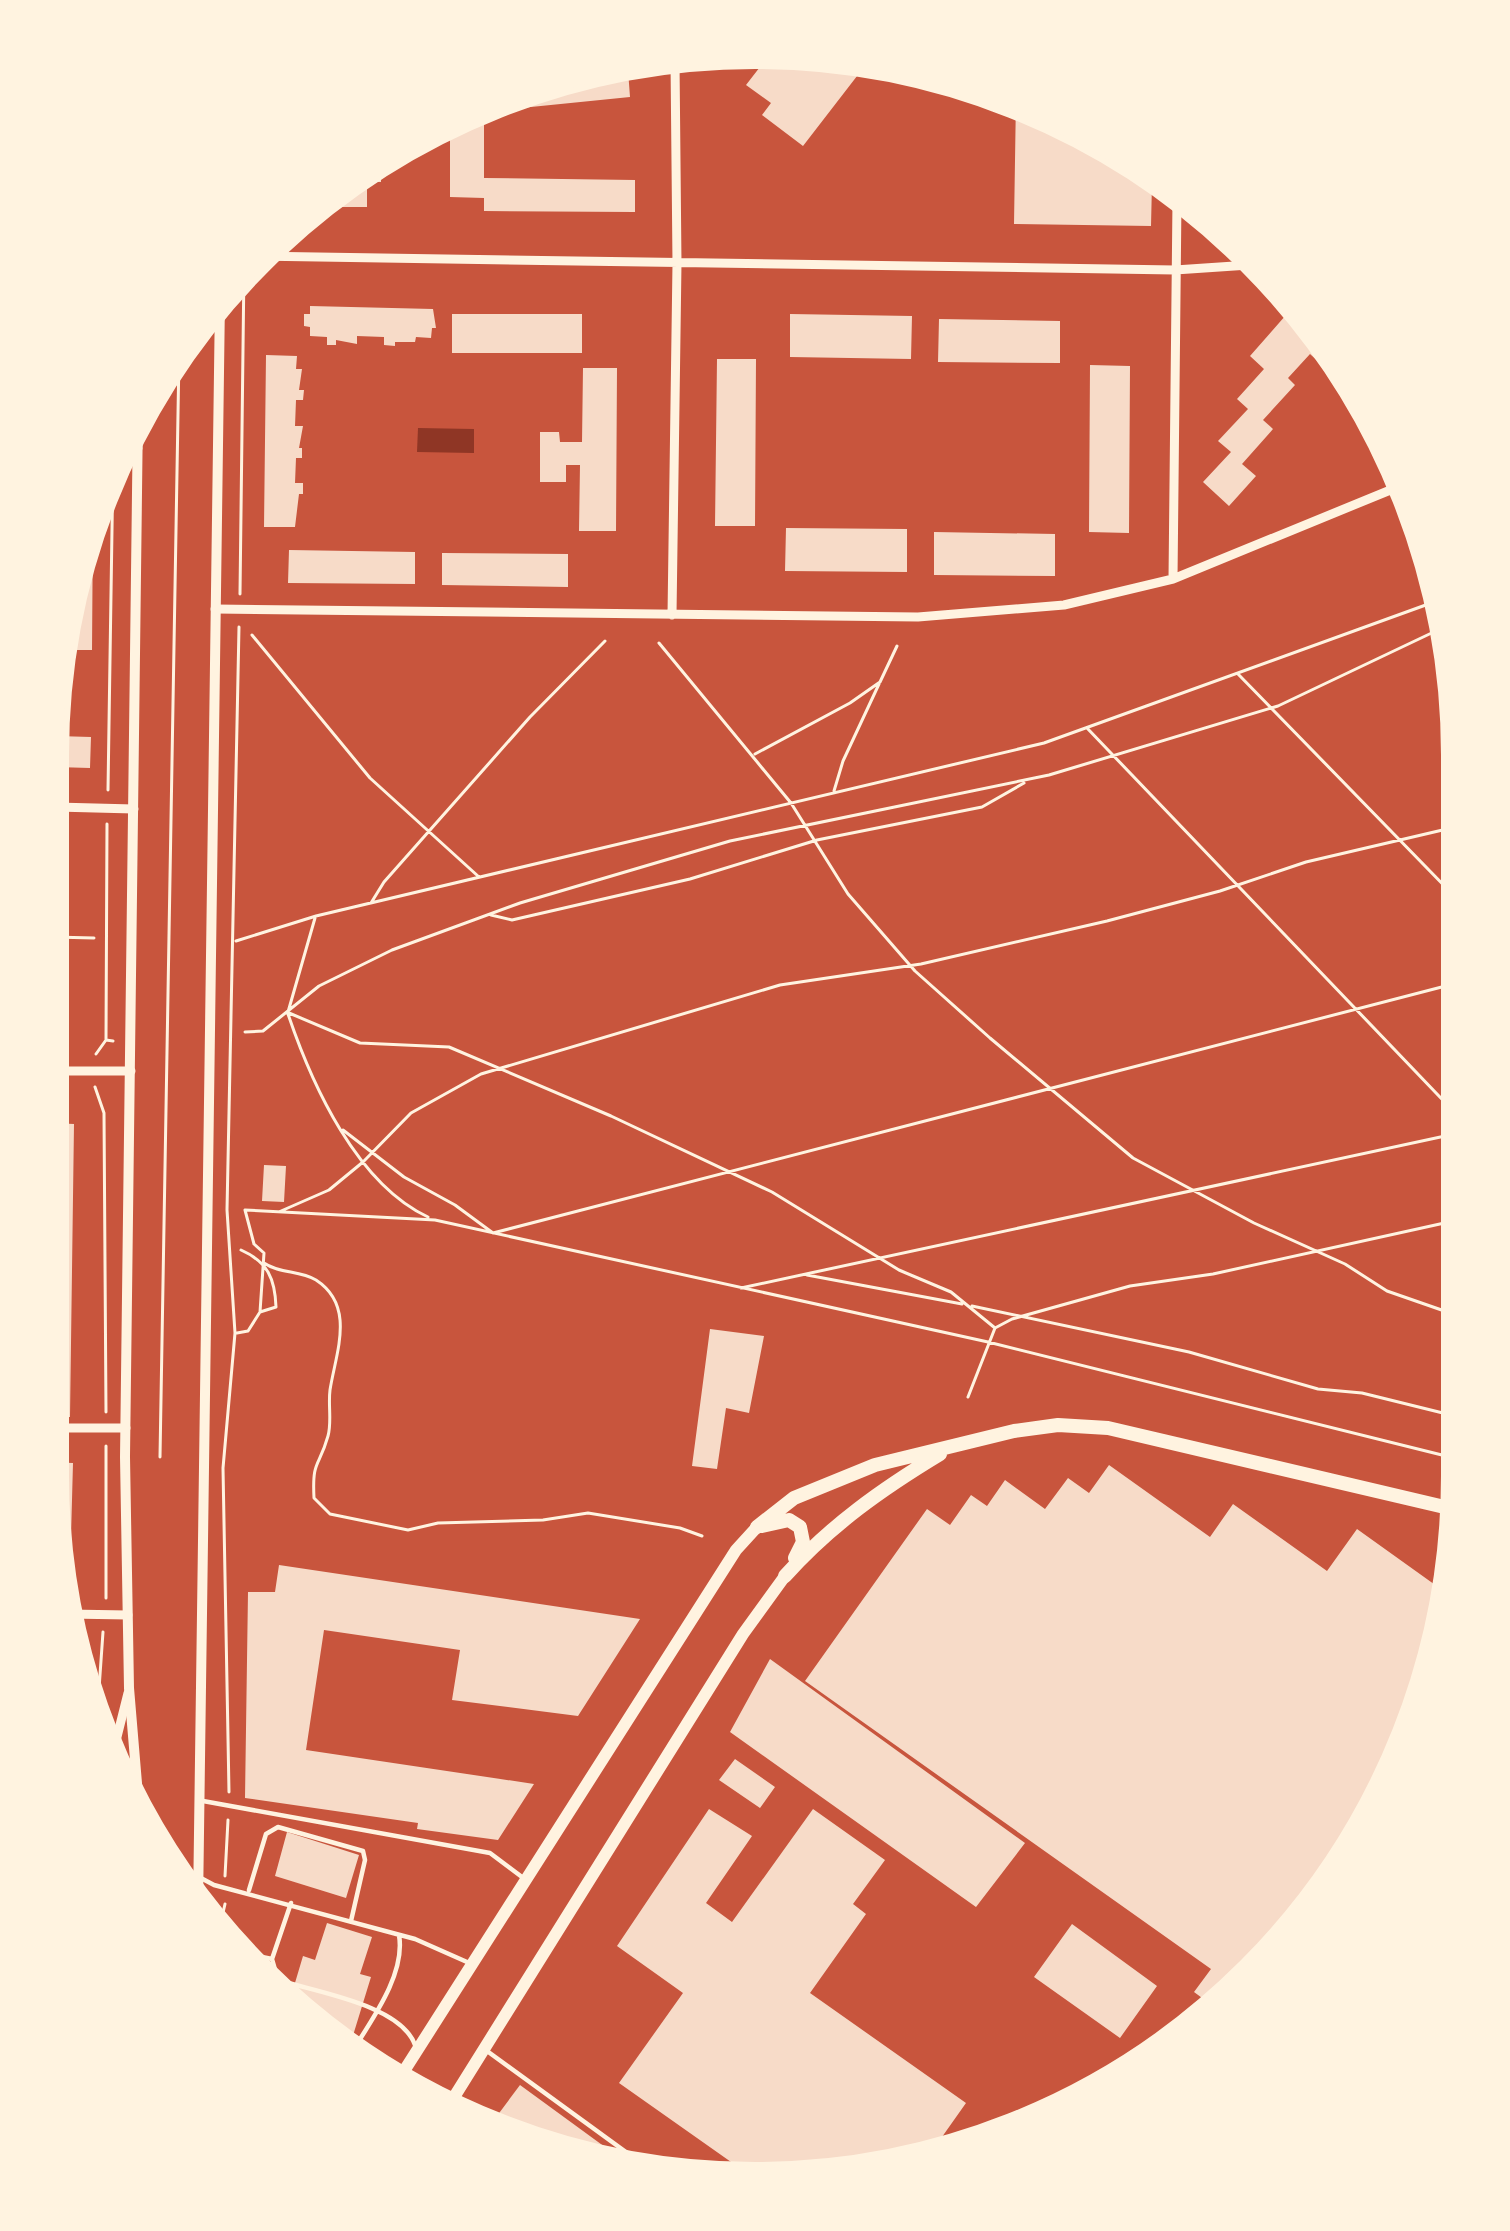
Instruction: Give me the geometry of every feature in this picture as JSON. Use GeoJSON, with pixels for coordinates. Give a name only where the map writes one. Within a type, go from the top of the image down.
{"type":"FeatureCollection","features":[{"type":"Feature","properties":{"kind":"main road"},"geometry":{"type":"LineString","coordinates":[[405,2070],[736,1550],[794,1498],[875,1465],[1058,1425],[1108,1428],[1443,1507]]}},
{"type":"Feature","properties":{"kind":"main road"},"geometry":{"type":"LineString","coordinates":[[455,2096],[743,1634],[785,1576],[866,1499],[955,1445]]}},
{"type":"Feature","properties":{"kind":"main road"},"geometry":{"type":"LineString","coordinates":[[757,1527],[789,1520],[800,1527],[803,1543],[785,1576]]}},
{"type":"Feature","properties":{"kind":"street"},"geometry":{"type":"LineString","coordinates":[[672,615],[675,71]]}},
{"type":"Feature","properties":{"kind":"street"},"geometry":{"type":"LineString","coordinates":[[1173,579],[1178,211]]}},
{"type":"Feature","properties":{"kind":"street"},"geometry":{"type":"LineString","coordinates":[[280,256],[1175,270],[1240,266]]}},
{"type":"Feature","properties":{"kind":"street"},"geometry":{"type":"LineString","coordinates":[[198,1881],[220,322]]}},
{"type":"Feature","properties":{"kind":"street"},"geometry":{"type":"LineString","coordinates":[[137,1780],[129,1688],[126,1428],[138,448]]}},
{"type":"Feature","properties":{"kind":"street"},"geometry":{"type":"LineString","coordinates":[[215,609],[918,617],[1064,604],[1173,579],[1391,490]]}},
{"type":"Feature","properties":{"kind":"street"},"geometry":{"type":"LineString","coordinates":[[66,807],[134,809]]}},
{"type":"Feature","properties":{"kind":"street"},"geometry":{"type":"LineString","coordinates":[[66,1071],[131,1071]]}},
{"type":"Feature","properties":{"kind":"street"},"geometry":{"type":"LineString","coordinates":[[66,1428],[126,1428]]}},
{"type":"Feature","properties":{"kind":"street"},"geometry":{"type":"LineString","coordinates":[[80,1614],[128,1615]]}},
{"type":"Feature","properties":{"kind":"street"},"geometry":{"type":"LineString","coordinates":[[117,1737],[129,1688]]}},
{"type":"Feature","properties":{"kind":"lane"},"geometry":{"type":"LineString","coordinates":[[198,1800],[490,1853],[526,1880]]}},
{"type":"Feature","properties":{"kind":"lane"},"geometry":{"type":"LineString","coordinates":[[248,1891],[266,1834],[278,1827],[363,1850],[365,1860],[350,1921]]}},
{"type":"Feature","properties":{"kind":"lane"},"geometry":{"type":"LineString","coordinates":[[198,1876],[399,1935],[473,1962]]}},
{"type":"Feature","properties":{"kind":"lane"},"geometry":{"type":"LineString","coordinates":[[275,1970],[272,1959],[291,1904]]}},
{"type":"Feature","properties":{"kind":"lane"},"geometry":{"type":"LineString","coordinates":[[359,2040],[400,1948],[399,1935]]}},
{"type":"Feature","properties":{"kind":"lane"},"geometry":{"type":"LineString","coordinates":[[262,1957],[272,1959]]}},
{"type":"Feature","properties":{"kind":"lane"},"geometry":{"type":"LineString","coordinates":[[290,1984],[395,2019],[409,2031],[415,2053]]}},
{"type":"Feature","properties":{"kind":"lane"},"geometry":{"type":"LineString","coordinates":[[484,2049],[627,2153]]}},
{"type":"Feature","properties":{"kind":"path"},"geometry":{"type":"LineString","coordinates":[[239,599],[244,294]]}},
{"type":"Feature","properties":{"kind":"path"},"geometry":{"type":"LineString","coordinates":[[160,1457],[179,377]]}},
{"type":"Feature","properties":{"kind":"path"},"geometry":{"type":"LineString","coordinates":[[95,1056],[106,1040],[112,508]]}},
{"type":"Feature","properties":{"kind":"path"},"geometry":{"type":"LineString","coordinates":[[212,948],[316,916],[1044,743],[1427,604]]}},
{"type":"Feature","properties":{"kind":"path"},"geometry":{"type":"LineString","coordinates":[[224,1914],[229,1805],[224,1468],[236,1333],[227,1214],[239,626]]}},
{"type":"Feature","properties":{"kind":"path"},"geometry":{"type":"LineString","coordinates":[[245,1032],[263,1031],[319,986],[392,950],[489,914],[730,841],[1031,779],[1114,756],[1272,708],[1433,632]]}},
{"type":"Feature","properties":{"kind":"path"},"geometry":{"type":"LineString","coordinates":[[252,635],[370,778],[481,878]]}},
{"type":"Feature","properties":{"kind":"path"},"geometry":{"type":"LineString","coordinates":[[370,905],[384,882],[530,717],[605,641]]}},
{"type":"Feature","properties":{"kind":"path"},"geometry":{"type":"LineString","coordinates":[[659,643],[791,803],[848,893],[910,965],[1050,1089],[1132,1158],[1254,1223],[1318,1250],[1387,1291],[1444,1311]]}},
{"type":"Feature","properties":{"kind":"path"},"geometry":{"type":"LineString","coordinates":[[834,793],[843,761],[897,646]]}},
{"type":"Feature","properties":{"kind":"path"},"geometry":{"type":"LineString","coordinates":[[1238,674],[1444,886]]}},
{"type":"Feature","properties":{"kind":"path"},"geometry":{"type":"LineString","coordinates":[[752,755],[880,682]]}},
{"type":"Feature","properties":{"kind":"path"},"geometry":{"type":"LineString","coordinates":[[1087,728],[1444,1101]]}},
{"type":"Feature","properties":{"kind":"path"},"geometry":{"type":"LineString","coordinates":[[489,914],[512,920],[690,879],[812,842],[982,807],[1031,779]]}},
{"type":"Feature","properties":{"kind":"path"},"geometry":{"type":"LineString","coordinates":[[279,1212],[328,1190],[411,1113],[496,1069],[780,985],[910,965],[1107,921],[1306,862],[1444,830]]}},
{"type":"Feature","properties":{"kind":"path"},"geometry":{"type":"LineString","coordinates":[[316,916],[288,1012],[304,1061],[363,1162],[402,1205],[435,1220]]}},
{"type":"Feature","properties":{"kind":"path"},"geometry":{"type":"LineString","coordinates":[[66,938],[94,938]]}},
{"type":"Feature","properties":{"kind":"path"},"geometry":{"type":"LineString","coordinates":[[493,1233],[1444,987]]}},
{"type":"Feature","properties":{"kind":"path"},"geometry":{"type":"LineString","coordinates":[[288,1012],[360,1043],[449,1047],[611,1116],[772,1192],[880,1258],[951,1292],[995,1328]]}},
{"type":"Feature","properties":{"kind":"path"},"geometry":{"type":"LineString","coordinates":[[106,1040],[130,1041]]}},
{"type":"Feature","properties":{"kind":"path"},"geometry":{"type":"LineString","coordinates":[[94,1082],[104,1113],[106,1423]]}},
{"type":"Feature","properties":{"kind":"path"},"geometry":{"type":"LineString","coordinates":[[344,1130],[404,1177],[493,1233]]}},
{"type":"Feature","properties":{"kind":"path"},"geometry":{"type":"LineString","coordinates":[[739,1288],[1444,1135]]}},
{"type":"Feature","properties":{"kind":"path"},"geometry":{"type":"LineString","coordinates":[[236,1333],[248,1331],[260,1312],[264,1252],[254,1244],[245,1210],[435,1220],[988,1342],[1444,1456]]}},
{"type":"Feature","properties":{"kind":"path"},"geometry":{"type":"LineString","coordinates":[[968,1397],[995,1328],[1025,1316],[1130,1286],[1213,1274],[1444,1223]]}},
{"type":"Feature","properties":{"kind":"path"},"geometry":{"type":"LineString","coordinates":[[241,1250],[282,1273],[317,1281],[338,1303],[342,1331],[330,1394],[329,1435],[312,1468],[314,1498],[330,1514],[407,1530],[438,1523],[544,1520],[588,1513],[702,1536]]}},
{"type":"Feature","properties":{"kind":"path"},"geometry":{"type":"LineString","coordinates":[[260,1312],[275,1307],[275,1288],[263,1263]]}},
{"type":"Feature","properties":{"kind":"path"},"geometry":{"type":"LineString","coordinates":[[806,1274],[1025,1316],[1189,1352],[1318,1389],[1361,1393],[1444,1413]]}},
{"type":"Feature","properties":{"kind":"path"},"geometry":{"type":"LineString","coordinates":[[105,1600],[106,1438]]}},
{"type":"Feature","properties":{"kind":"path"},"geometry":{"type":"LineString","coordinates":[[100,1686],[104,1630]]}},
{"type":"Feature","properties":{"kind":"shaded area"},"geometry":{"type":"Polygon","coordinates":[[[418,428],[474,429],[474,453],[417,452],[418,428]]]}},
{"type":"Feature","properties":{"kind":"building"},"geometry":{"type":"Polygon","coordinates":[[[761,66],[858,74],[803,146],[762,115],[771,103],[746,85],[761,66]]]}},
{"type":"Feature","properties":{"kind":"building"},"geometry":{"type":"Polygon","coordinates":[[[629,78],[630,97],[519,108],[629,78]]]}},
{"type":"Feature","properties":{"kind":"building"},"geometry":{"type":"Polygon","coordinates":[[[1016,117],[1100,158],[1152,192],[1151,226],[1014,224],[1016,117]]]}},
{"type":"Feature","properties":{"kind":"building"},"geometry":{"type":"Polygon","coordinates":[[[484,121],[484,178],[635,180],[635,212],[484,211],[484,198],[450,197],[450,137],[484,121]]]}},
{"type":"Feature","properties":{"kind":"building"},"geometry":{"type":"Polygon","coordinates":[[[367,188],[367,207],[337,207],[367,188]]]}},
{"type":"Feature","properties":{"kind":"building"},"geometry":{"type":"Polygon","coordinates":[[[310,306],[433,309],[436,328],[431,338],[416,337],[415,342],[395,342],[395,346],[384,345],[384,337],[357,336],[357,344],[336,340],[336,345],[327,345],[327,337],[310,336],[310,327],[304,326],[310,306]]]}},
{"type":"Feature","properties":{"kind":"building"},"geometry":{"type":"Polygon","coordinates":[[[452,314],[582,314],[582,353],[452,353],[452,314]]]}},
{"type":"Feature","properties":{"kind":"building"},"geometry":{"type":"Polygon","coordinates":[[[790,314],[912,316],[911,359],[790,357],[790,314]]]}},
{"type":"Feature","properties":{"kind":"building"},"geometry":{"type":"Polygon","coordinates":[[[1285,316],[1323,366],[1310,354],[1288,378],[1295,385],[1263,420],[1273,429],[1242,464],[1256,476],[1229,506],[1203,482],[1231,452],[1218,441],[1248,409],[1237,399],[1264,369],[1250,356],[1285,316]]]}},
{"type":"Feature","properties":{"kind":"building"},"geometry":{"type":"Polygon","coordinates":[[[939,319],[1060,321],[1060,363],[938,362],[939,319]]]}},
{"type":"Feature","properties":{"kind":"building"},"geometry":{"type":"Polygon","coordinates":[[[266,355],[297,356],[296,369],[302,369],[299,390],[304,390],[303,400],[296,400],[295,426],[303,426],[302,458],[296,458],[295,483],[303,483],[303,494],[299,494],[295,527],[264,527],[266,355]]]}},
{"type":"Feature","properties":{"kind":"building"},"geometry":{"type":"Polygon","coordinates":[[[717,359],[756,359],[755,526],[715,526],[717,359]]]}},
{"type":"Feature","properties":{"kind":"building"},"geometry":{"type":"Polygon","coordinates":[[[1090,365],[1130,366],[1129,533],[1089,532],[1090,365]]]}},
{"type":"Feature","properties":{"kind":"building"},"geometry":{"type":"Polygon","coordinates":[[[583,368],[617,368],[616,531],[579,531],[580,465],[566,465],[566,482],[540,482],[540,432],[559,432],[560,442],[582,442],[583,368]]]}},
{"type":"Feature","properties":{"kind":"building"},"geometry":{"type":"Polygon","coordinates":[[[786,528],[907,529],[907,572],[785,571],[786,528]]]}},
{"type":"Feature","properties":{"kind":"building"},"geometry":{"type":"Polygon","coordinates":[[[934,532],[1055,534],[1055,576],[934,575],[934,532]]]}},
{"type":"Feature","properties":{"kind":"building"},"geometry":{"type":"Polygon","coordinates":[[[289,550],[415,552],[415,584],[288,583],[289,550]]]}},
{"type":"Feature","properties":{"kind":"building"},"geometry":{"type":"Polygon","coordinates":[[[442,553],[568,554],[568,587],[442,585],[442,553]]]}},
{"type":"Feature","properties":{"kind":"building"},"geometry":{"type":"Polygon","coordinates":[[[93,566],[92,650],[74,650],[93,566]]]}},
{"type":"Feature","properties":{"kind":"building"},"geometry":{"type":"Polygon","coordinates":[[[66,736],[91,737],[90,768],[66,767],[66,736]]]}},
{"type":"Feature","properties":{"kind":"building"},"geometry":{"type":"Polygon","coordinates":[[[66,1124],[74,1124],[70,1417],[66,1417],[66,1124]]]}},
{"type":"Feature","properties":{"kind":"building"},"geometry":{"type":"Polygon","coordinates":[[[264,1165],[286,1166],[284,1202],[262,1201],[264,1165]]]}},
{"type":"Feature","properties":{"kind":"building"},"geometry":{"type":"Polygon","coordinates":[[[710,1329],[764,1336],[749,1413],[726,1408],[717,1469],[692,1466],[710,1329]]]}},
{"type":"Feature","properties":{"kind":"building"},"geometry":{"type":"Polygon","coordinates":[[[66,1463],[73,1463],[71,1553],[66,1463]]]}},
{"type":"Feature","properties":{"kind":"building"},"geometry":{"type":"Polygon","coordinates":[[[1109,1465],[1210,1537],[1233,1504],[1327,1571],[1357,1529],[1435,1585],[1421,1654],[1392,1740],[1352,1820],[1273,1930],[1203,1999],[1194,1992],[1211,1969],[805,1681],[927,1509],[950,1525],[971,1495],[987,1506],[1005,1480],[1045,1509],[1068,1478],[1089,1493],[1109,1465]]]}},
{"type":"Feature","properties":{"kind":"building"},"geometry":{"type":"Polygon","coordinates":[[[279,1565],[640,1619],[578,1716],[452,1700],[460,1650],[324,1630],[306,1750],[534,1784],[498,1840],[417,1829],[418,1823],[245,1798],[248,1592],[275,1592],[279,1565]]]}},
{"type":"Feature","properties":{"kind":"building"},"geometry":{"type":"Polygon","coordinates":[[[770,1659],[1025,1843],[976,1907],[730,1732],[770,1659]]]}},
{"type":"Feature","properties":{"kind":"building"},"geometry":{"type":"Polygon","coordinates":[[[735,1759],[775,1787],[760,1808],[719,1780],[735,1759]]]}},
{"type":"Feature","properties":{"kind":"building"},"geometry":{"type":"Polygon","coordinates":[[[709,1809],[752,1836],[706,1903],[732,1922],[813,1809],[885,1860],[853,1904],[866,1914],[810,1993],[966,2103],[940,2140],[933,2142],[845,2159],[735,2165],[619,2083],[683,1993],[617,1946],[709,1809]]]}},
{"type":"Feature","properties":{"kind":"building"},"geometry":{"type":"Polygon","coordinates":[[[287,1832],[359,1855],[346,1898],[275,1876],[287,1832]]]}},
{"type":"Feature","properties":{"kind":"building"},"geometry":{"type":"Polygon","coordinates":[[[327,1923],[372,1937],[360,1974],[371,1977],[353,2035],[294,1987],[303,1956],[315,1960],[327,1923]]]}},
{"type":"Feature","properties":{"kind":"building"},"geometry":{"type":"Polygon","coordinates":[[[1072,1924],[1157,1986],[1120,2038],[1034,1977],[1072,1924]]]}},
{"type":"Feature","properties":{"kind":"building"},"geometry":{"type":"Polygon","coordinates":[[[520,2085],[608,2149],[577,2142],[497,2115],[520,2085]]]}}]}
